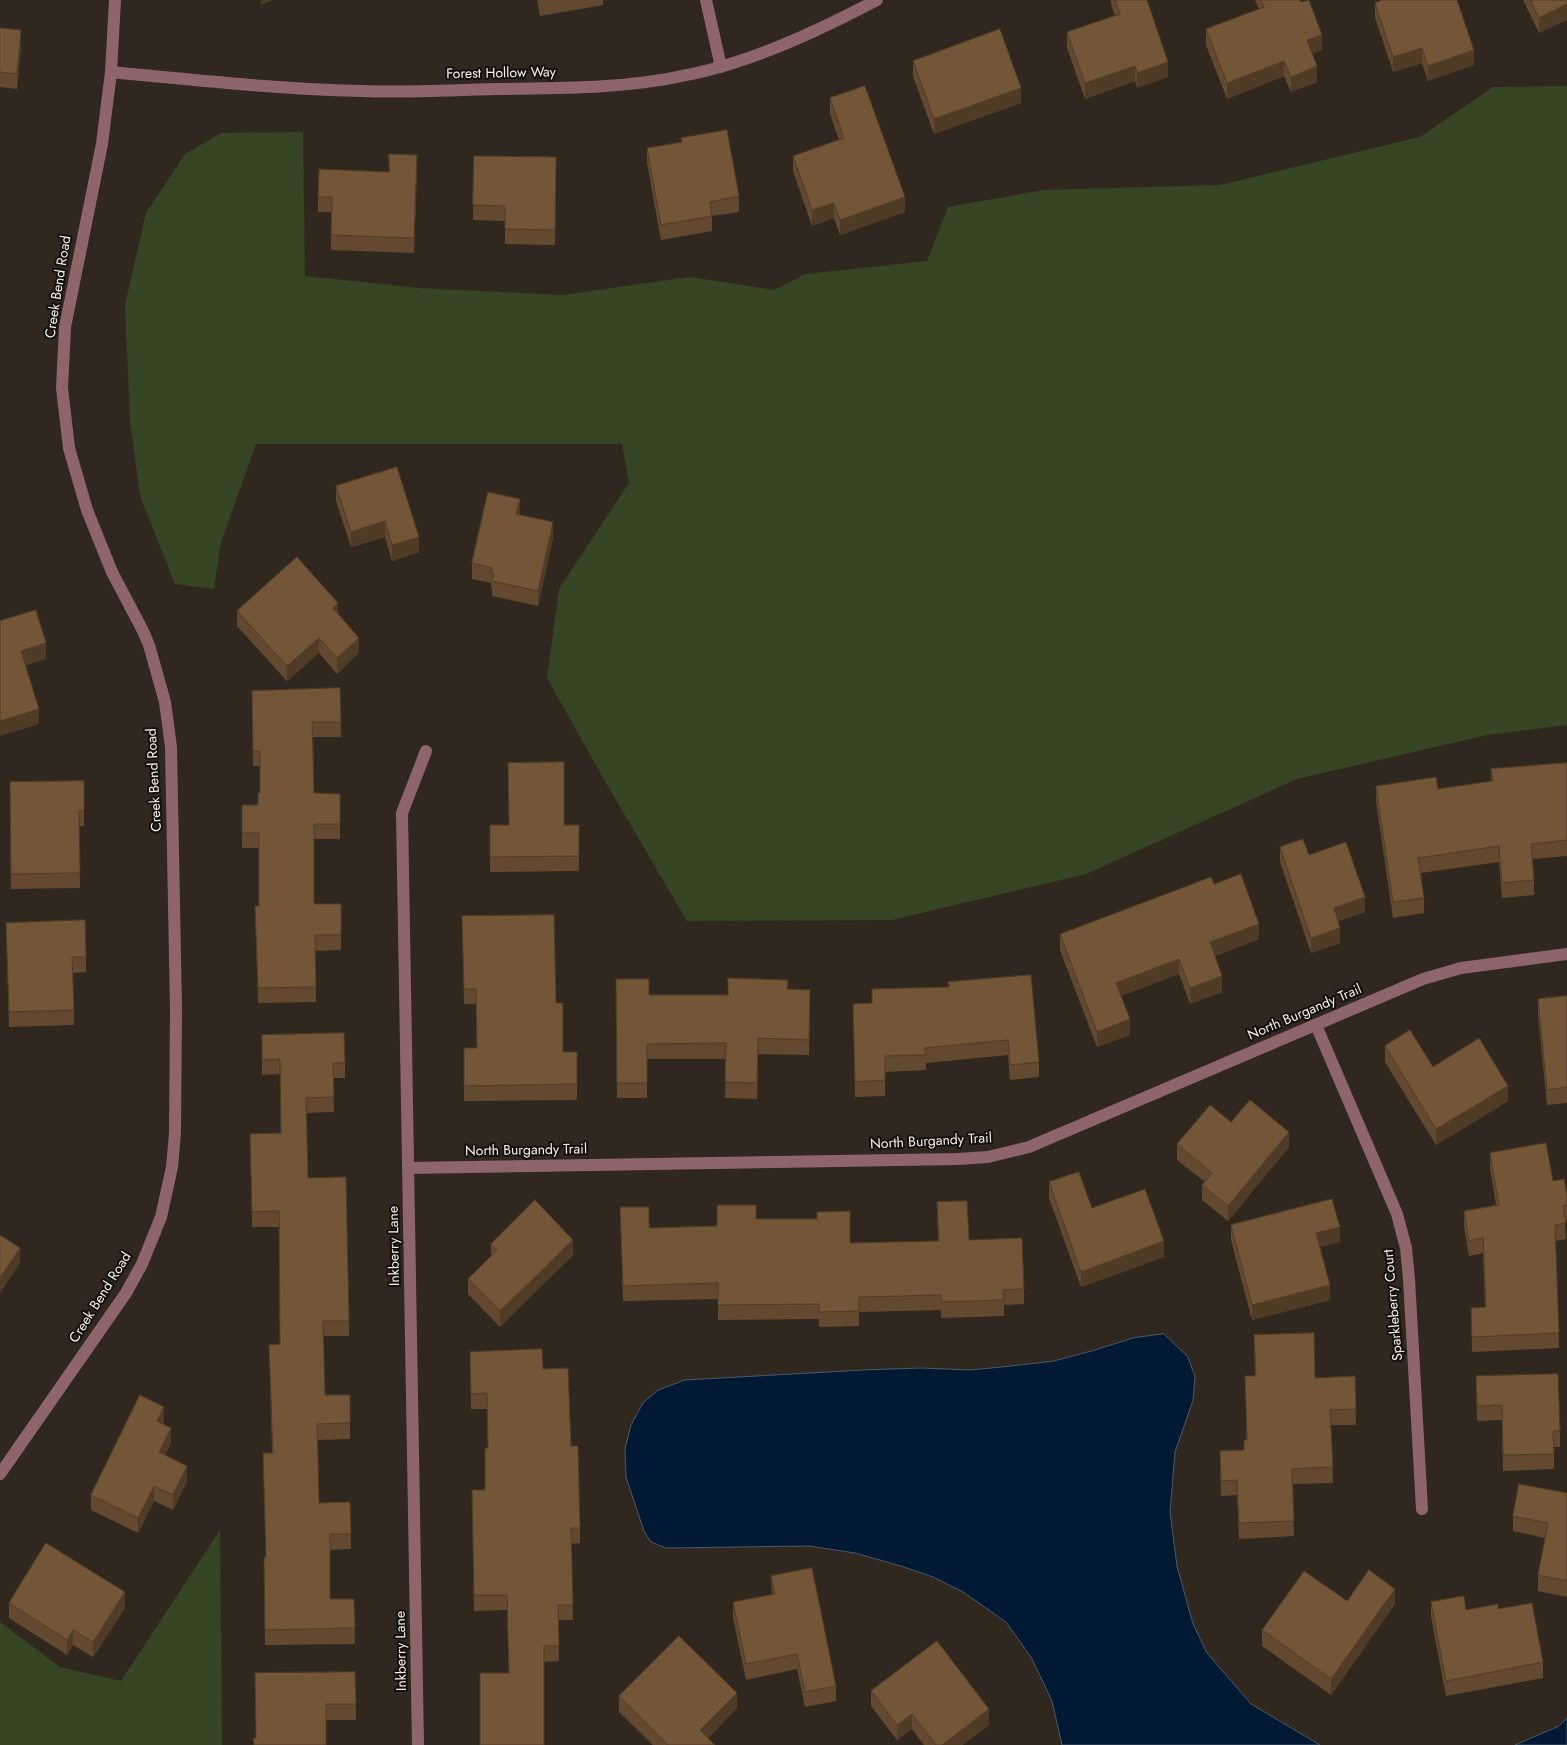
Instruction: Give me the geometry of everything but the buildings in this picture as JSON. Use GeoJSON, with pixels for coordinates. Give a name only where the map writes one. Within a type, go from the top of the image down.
{"type":"FeatureCollection","features":[{"type":"Feature","properties":{"kind":"street","name":"Creek Bend Road"},"geometry":{"type":"LineString","coordinates":[[0,1474],[126,1294],[142,1264],[161,1217],[173,1158],[175,1133],[176,999],[171,748],[165,702],[143,631],[112,572],[87,510],[70,448],[62,388],[65,327],[102,144],[111,72],[115,0]]}},
{"type":"Feature","properties":{"kind":"street"},"geometry":{"type":"LineString","coordinates":[[706,0],[720,67]]}},
{"type":"Feature","properties":{"kind":"street","name":"Forest Hollow Way"},"geometry":{"type":"LineString","coordinates":[[111,72],[227,84],[362,92],[570,88],[638,84],[687,76],[720,67],[781,45],[877,0]]}},
{"type":"Feature","properties":{"kind":"street","name":"Inkberry Lane"},"geometry":{"type":"LineString","coordinates":[[418,1745],[402,813],[426,751]]}},
{"type":"Feature","properties":{"kind":"street","name":"North Burgandy Trail"},"geometry":{"type":"LineString","coordinates":[[408,1168],[958,1159],[988,1156],[1029,1147],[1423,979],[1461,968],[1567,954]]}},
{"type":"Feature","properties":{"kind":"street","name":"Sparkleberry Court"},"geometry":{"type":"LineString","coordinates":[[1316,1025],[1397,1214],[1406,1248],[1422,1510]]}},
{"type":"Feature","properties":{"kind":"green space"},"geometry":{"type":"Polygon","coordinates":[[[1567,86],[1567,725],[1487,735],[1297,779],[1086,874],[892,920],[687,921],[547,678],[559,589],[629,483],[622,444],[256,444],[221,542],[214,589],[175,584],[140,496],[130,420],[125,305],[146,213],[185,154],[221,133],[303,132],[305,276],[419,288],[562,295],[690,277],[774,290],[805,274],[927,261],[948,207],[1044,190],[1220,185],[1420,137],[1493,87],[1567,86]]]}},
{"type":"Feature","properties":{"kind":"green space"},"geometry":{"type":"Polygon","coordinates":[[[220,1530],[222,1745],[0,1745],[0,1622],[60,1667],[121,1681],[220,1530]]]}},
{"type":"Feature","properties":{"kind":"water"},"geometry":{"type":"Polygon","coordinates":[[[1164,1334],[1188,1357],[1195,1377],[1193,1400],[1175,1452],[1170,1512],[1177,1566],[1193,1624],[1207,1653],[1251,1704],[1320,1745],[1062,1745],[1052,1701],[1031,1657],[1006,1622],[963,1592],[933,1577],[901,1566],[855,1553],[809,1546],[666,1548],[651,1542],[644,1531],[626,1477],[625,1449],[631,1425],[643,1403],[658,1390],[685,1380],[863,1370],[921,1368],[971,1370],[1054,1361],[1133,1338],[1164,1334]]]}},
{"type":"Feature","properties":{"kind":"water"},"geometry":{"type":"Polygon","coordinates":[[[1567,1718],[1567,1745],[1515,1745],[1559,1726],[1567,1718]]]}}]}
